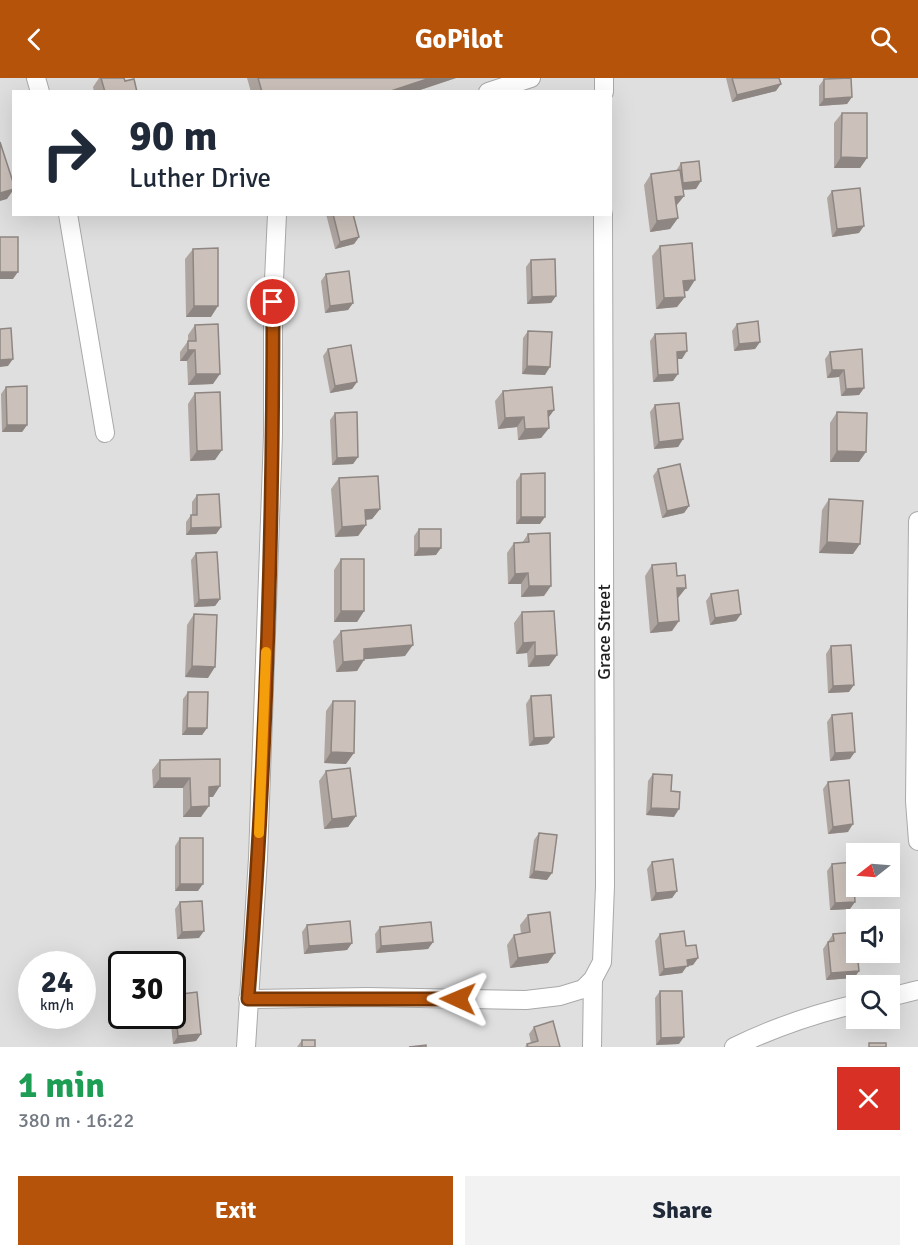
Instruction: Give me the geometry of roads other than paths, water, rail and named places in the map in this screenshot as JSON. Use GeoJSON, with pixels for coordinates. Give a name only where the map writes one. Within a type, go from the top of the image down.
{"type":"FeatureCollection","features":[{"type":"Feature","properties":{"kind":"street"},"geometry":{"type":"LineString","coordinates":[[494,90],[531,78]]}},
{"type":"Feature","properties":{"kind":"street"},"geometry":{"type":"LineString","coordinates":[[68,216],[105,433]]}},
{"type":"Feature","properties":{"kind":"street"},"geometry":{"type":"LineString","coordinates":[[246,1047],[259,834],[273,446],[273,281],[277,216]]}},
{"type":"Feature","properties":{"kind":"street","name":"Grace Street"},"geometry":{"type":"LineString","coordinates":[[592,1047],[593,979],[602,962],[605,886],[603,216]]}},
{"type":"Feature","properties":{"kind":"street"},"geometry":{"type":"LineString","coordinates":[[918,521],[915,801],[918,841]]}},
{"type":"Feature","properties":{"kind":"street"},"geometry":{"type":"LineString","coordinates":[[248,999],[367,997],[526,1000],[560,996],[583,989],[593,979]]}},
{"type":"Feature","properties":{"kind":"street"},"geometry":{"type":"LineString","coordinates":[[900,994],[918,990]]}},
{"type":"Feature","properties":{"kind":"street"},"geometry":{"type":"LineString","coordinates":[[734,1047],[762,1034],[846,1007]]}}]}
